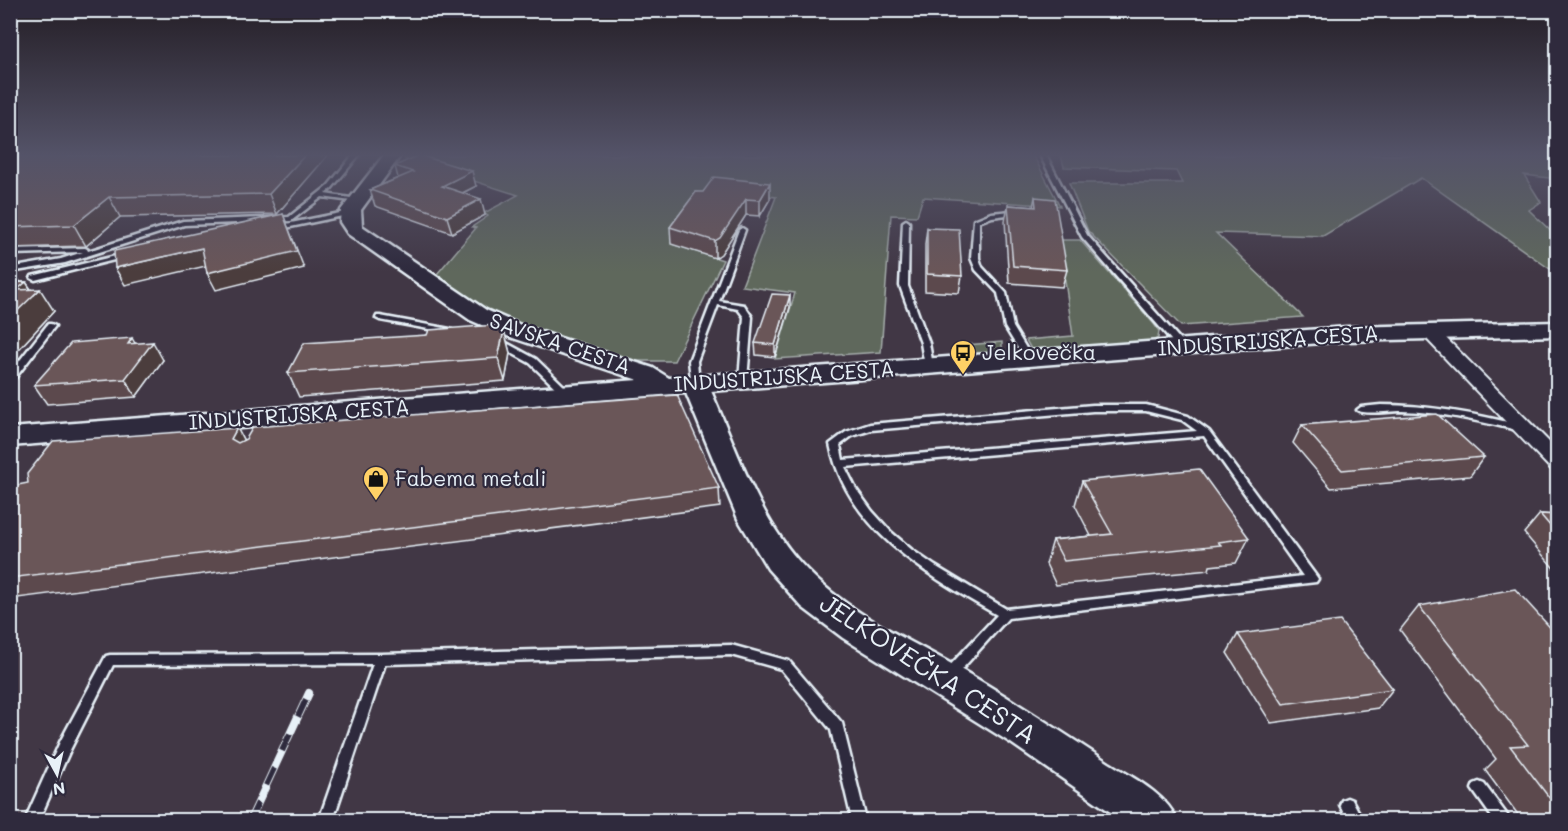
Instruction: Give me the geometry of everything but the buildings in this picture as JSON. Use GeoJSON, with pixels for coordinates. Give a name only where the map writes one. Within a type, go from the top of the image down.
{"type":"FeatureCollection","features":[{"type":"Feature","properties":{"kind":"street"},"geometry":{"type":"LineString","coordinates":[[363,198],[366,194]]}},
{"type":"Feature","properties":{"kind":"street","name":"SAVSKA CESTA"},"geometry":{"type":"LineString","coordinates":[[363,198],[350,222],[355,230],[367,241],[478,315],[532,337],[644,373],[658,381],[658,387]]}},
{"type":"Feature","properties":{"kind":"street","name":"INDUSTRIJSKA CESTA"},"geometry":{"type":"LineString","coordinates":[[13,439],[268,423],[658,387],[1181,346],[1429,331],[1557,329]]}},
{"type":"Feature","properties":{"kind":"street"},"geometry":{"type":"LineString","coordinates":[[1429,331],[1557,464]]}},
{"type":"Feature","properties":{"kind":"street","name":"JELKOVEČKA CESTA"},"geometry":{"type":"LineString","coordinates":[[695,384],[745,499],[779,561],[794,578],[828,608],[1081,767],[1156,820]]}},
{"type":"Feature","properties":{"kind":"lane"},"geometry":{"type":"LineString","coordinates":[[1063,194],[1084,236],[1181,346]]}},
{"type":"Feature","properties":{"kind":"lane"},"geometry":{"type":"LineString","coordinates":[[10,270],[62,261],[183,223],[291,219],[320,195],[363,198]]}},
{"type":"Feature","properties":{"kind":"lane"},"geometry":{"type":"LineString","coordinates":[[267,229],[363,198]]}},
{"type":"Feature","properties":{"kind":"lane"},"geometry":{"type":"LineString","coordinates":[[1012,213],[991,215],[976,221],[975,258],[979,268],[1002,292],[1009,327],[1028,358]]}},
{"type":"Feature","properties":{"kind":"lane"},"geometry":{"type":"LineString","coordinates":[[906,222],[904,286],[925,343],[929,366]]}},
{"type":"Feature","properties":{"kind":"lane"},"geometry":{"type":"LineString","coordinates":[[695,384],[693,361],[742,230]]}},
{"type":"Feature","properties":{"kind":"lane"},"geometry":{"type":"LineString","coordinates":[[10,252],[97,250]]}},
{"type":"Feature","properties":{"kind":"lane"},"geometry":{"type":"LineString","coordinates":[[35,278],[134,253]]}},
{"type":"Feature","properties":{"kind":"lane"},"geometry":{"type":"LineString","coordinates":[[715,302],[741,307],[748,317],[743,380]]}},
{"type":"Feature","properties":{"kind":"lane"},"geometry":{"type":"LineString","coordinates":[[380,318],[458,333]]}},
{"type":"Feature","properties":{"kind":"lane"},"geometry":{"type":"LineString","coordinates":[[10,378],[51,326]]}},
{"type":"Feature","properties":{"kind":"lane"},"geometry":{"type":"LineString","coordinates":[[484,337],[512,348],[533,361],[567,395]]}},
{"type":"Feature","properties":{"kind":"lane"},"geometry":{"type":"LineString","coordinates":[[1361,410],[1384,407],[1441,412],[1523,429]]}},
{"type":"Feature","properties":{"kind":"lane"},"geometry":{"type":"LineString","coordinates":[[1093,408],[1146,408],[1185,418],[1206,433],[1312,579],[1005,614],[925,567],[886,536],[849,490],[838,464],[835,444],[849,434],[870,427],[1093,408]]}},
{"type":"Feature","properties":{"kind":"lane"},"geometry":{"type":"LineString","coordinates":[[838,464],[1206,433]]}},
{"type":"Feature","properties":{"kind":"lane"},"geometry":{"type":"LineString","coordinates":[[944,680],[1005,614]]}},
{"type":"Feature","properties":{"kind":"lane"},"geometry":{"type":"LineString","coordinates":[[32,820],[65,746],[110,660],[381,659],[730,650],[785,665],[837,727],[859,820]]}},
{"type":"Feature","properties":{"kind":"lane"},"geometry":{"type":"LineString","coordinates":[[326,820],[381,659]]}},
{"type":"Feature","properties":{"kind":"lane"},"geometry":{"type":"LineString","coordinates":[[1479,789],[1502,820]]}},
{"type":"Feature","properties":{"kind":"lane"},"geometry":{"type":"LineString","coordinates":[[1347,805],[1356,820]]}},
{"type":"Feature","properties":{"kind":"green space"},"geometry":{"type":"Polygon","coordinates":[[[514,194],[707,194],[672,244],[723,260],[674,361],[636,361],[509,320],[487,311],[437,274],[476,228],[472,227],[488,216],[484,213],[518,195],[514,194]]]}},
{"type":"Feature","properties":{"kind":"green space"},"geometry":{"type":"Polygon","coordinates":[[[746,194],[1054,194],[1060,206],[923,197],[917,216],[891,215],[881,352],[775,359],[795,293],[742,286],[776,197],[746,194]]]}},
{"type":"Feature","properties":{"kind":"green space"},"geometry":{"type":"Polygon","coordinates":[[[1073,194],[1394,194],[1323,236],[1216,233],[1303,317],[1181,326],[1088,231],[1073,194]]]}},
{"type":"Feature","properties":{"kind":"green space"},"geometry":{"type":"Polygon","coordinates":[[[1443,194],[1536,194],[1541,202],[1529,210],[1557,237],[1557,268],[1550,269],[1443,194]]]}},
{"type":"Feature","properties":{"kind":"green space"},"geometry":{"type":"Polygon","coordinates":[[[1059,240],[1080,240],[1154,324],[1159,331],[1158,338],[1151,342],[1031,349],[1026,340],[1073,336],[1059,240]]]}},
{"type":"Feature","properties":{"kind":"green space"},"geometry":{"type":"Polygon","coordinates":[[[1002,342],[1002,352],[972,354],[966,345],[1002,342]]]}},
{"type":"Feature","properties":{"kind":"railway"},"geometry":{"type":"LineString","coordinates":[[250,820],[309,693]]}},
{"type":"Feature","properties":{"kind":"place","name":"Jelkovečka"},"geometry":{"type":"Point","coordinates":[963,376]}},
{"type":"Feature","properties":{"kind":"place","name":"Fabema metali"},"geometry":{"type":"Point","coordinates":[376,502]}}]}
